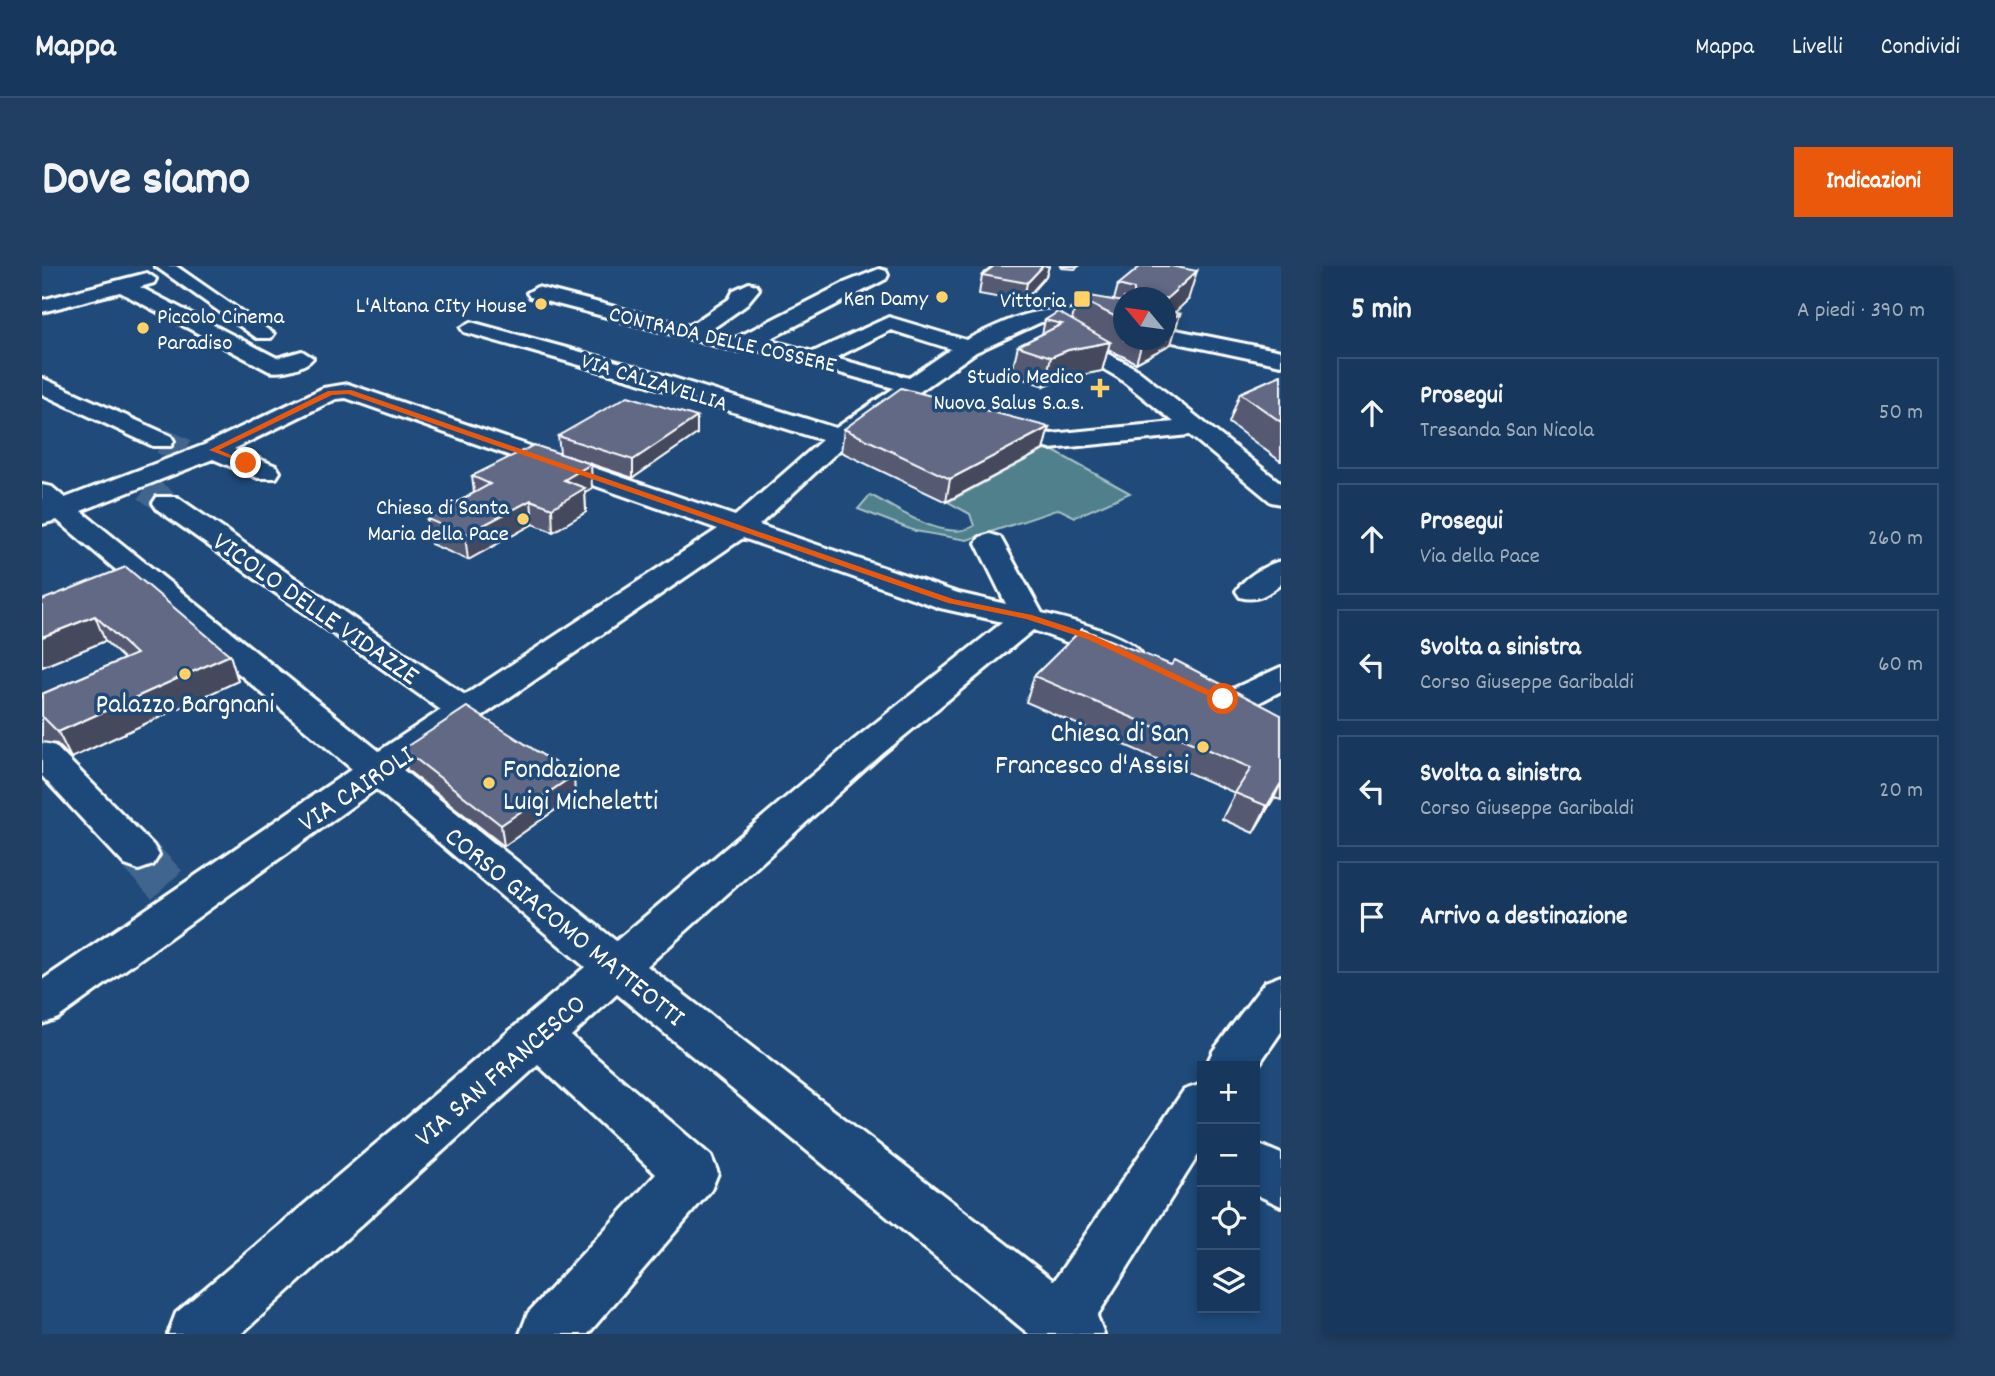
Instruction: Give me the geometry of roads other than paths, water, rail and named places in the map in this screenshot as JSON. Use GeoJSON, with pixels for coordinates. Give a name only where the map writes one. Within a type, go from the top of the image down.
{"type":"FeatureCollection","features":[{"type":"Feature","properties":{"kind":"street"},"geometry":{"type":"LineString","coordinates":[[42,306],[122,285],[168,269],[196,266]]}},
{"type":"Feature","properties":{"kind":"street"},"geometry":{"type":"LineString","coordinates":[[122,285],[277,366],[302,358],[168,269]]}},
{"type":"Feature","properties":{"kind":"street"},"geometry":{"type":"LineString","coordinates":[[749,341],[851,286],[879,275]]}},
{"type":"Feature","properties":{"kind":"street"},"geometry":{"type":"LineString","coordinates":[[643,376],[691,355],[738,302],[741,294],[749,289]]}},
{"type":"Feature","properties":{"kind":"street","name":"CONTRADA DELLE COSSERE"},"geometry":{"type":"LineString","coordinates":[[537,293],[691,355],[723,342],[737,345],[749,341],[816,359],[906,396]]}},
{"type":"Feature","properties":{"kind":"street"},"geometry":{"type":"LineString","coordinates":[[1055,321],[1113,325]]}},
{"type":"Feature","properties":{"kind":"street"},"geometry":{"type":"LineString","coordinates":[[1055,321],[1127,373],[1199,418],[1281,496]]}},
{"type":"Feature","properties":{"kind":"street","name":"VIA CAIROLI"},"geometry":{"type":"LineString","coordinates":[[43,1003],[179,896],[467,712],[740,527],[839,437],[853,415],[906,396],[968,346],[1016,324],[1055,321]]}},
{"type":"Feature","properties":{"kind":"street"},"geometry":{"type":"LineString","coordinates":[[816,359],[889,323],[968,346]]}},
{"type":"Feature","properties":{"kind":"street","name":"VIA CALZAVELLIA"},"geometry":{"type":"LineString","coordinates":[[471,328],[643,376],[839,437]]}},
{"type":"Feature","properties":{"kind":"street"},"geometry":{"type":"LineString","coordinates":[[1176,347],[1198,341],[1281,358]]}},
{"type":"Feature","properties":{"kind":"street"},"geometry":{"type":"LineString","coordinates":[[1127,373],[1163,350]]}},
{"type":"Feature","properties":{"kind":"street"},"geometry":{"type":"LineString","coordinates":[[42,385],[162,441]]}},
{"type":"Feature","properties":{"kind":"street"},"geometry":{"type":"LineString","coordinates":[[49,506],[150,491],[199,453],[340,391],[951,601],[1022,604],[1152,666]]}},
{"type":"Feature","properties":{"kind":"street"},"geometry":{"type":"LineString","coordinates":[[970,420],[1050,442],[1199,418]]}},
{"type":"Feature","properties":{"kind":"street"},"geometry":{"type":"LineString","coordinates":[[199,453],[267,472]]}},
{"type":"Feature","properties":{"kind":"street","name":"VICOLO DELLE VIDAZZE"},"geometry":{"type":"LineString","coordinates":[[150,491],[467,712]]}},
{"type":"Feature","properties":{"kind":"street","name":"CORSO GIACOMO MATTEOTTI"},"geometry":{"type":"LineString","coordinates":[[49,506],[616,967],[1067,1328]]}},
{"type":"Feature","properties":{"kind":"street"},"geometry":{"type":"LineString","coordinates":[[990,543],[1022,604]]}},
{"type":"Feature","properties":{"kind":"street"},"geometry":{"type":"LineString","coordinates":[[1251,591],[1281,570]]}},
{"type":"Feature","properties":{"kind":"street","name":"VIA SAN FRANCESCO"},"geometry":{"type":"LineString","coordinates":[[197,1334],[868,747],[1022,604]]}},
{"type":"Feature","properties":{"kind":"street"},"geometry":{"type":"LineString","coordinates":[[1231,703],[1281,677]]}},
{"type":"Feature","properties":{"kind":"street"},"geometry":{"type":"LineString","coordinates":[[1199,688],[1263,721]]}},
{"type":"Feature","properties":{"kind":"street"},"geometry":{"type":"LineString","coordinates":[[42,754],[139,855]]}},
{"type":"Feature","properties":{"kind":"street"},"geometry":{"type":"LineString","coordinates":[[1234,1061],[1281,995]]}},
{"type":"Feature","properties":{"kind":"street"},"geometry":{"type":"LineString","coordinates":[[537,1035],[692,1173],[549,1334]]}},
{"type":"Feature","properties":{"kind":"street"},"geometry":{"type":"LineString","coordinates":[[1067,1328],[1197,1124]]}},
{"type":"Feature","properties":{"kind":"street"},"geometry":{"type":"LineString","coordinates":[[1260,1170],[1281,1181]]}},
{"type":"Feature","properties":{"kind":"tunnel"},"geometry":{"type":"LineString","coordinates":[[162,441],[188,453]]}},
{"type":"Feature","properties":{"kind":"tunnel"},"geometry":{"type":"LineString","coordinates":[[146,488],[167,503]]}},
{"type":"Feature","properties":{"kind":"tunnel"},"geometry":{"type":"LineString","coordinates":[[139,855],[171,889]]}},
{"type":"Feature","properties":{"kind":"place","name":"Ken Damy"},"geometry":{"type":"Point","coordinates":[942,297]}},
{"type":"Feature","properties":{"kind":"place","name":"Vittoria"},"geometry":{"type":"Point","coordinates":[1082,299]}},
{"type":"Feature","properties":{"kind":"place","name":"L'Altana CIty House"},"geometry":{"type":"Point","coordinates":[541,304]}},
{"type":"Feature","properties":{"kind":"place","name":"Piccolo Cinema Paradiso"},"geometry":{"type":"Point","coordinates":[143,328]}},
{"type":"Feature","properties":{"kind":"place","name":"Studio Medico Nuova Salus S.a.s."},"geometry":{"type":"Point","coordinates":[1100,388]}},
{"type":"Feature","properties":{"kind":"place","name":"Chiesa di Santa Maria della Pace"},"geometry":{"type":"Point","coordinates":[523,519]}},
{"type":"Feature","properties":{"kind":"place","name":"Palazzo Bargnani"},"geometry":{"type":"Point","coordinates":[185,674]}},
{"type":"Feature","properties":{"kind":"place","name":"Chiesa di San Francesco d'Assisi"},"geometry":{"type":"Point","coordinates":[1203,747]}},
{"type":"Feature","properties":{"kind":"place","name":"Fondazione Luigi Micheletti"},"geometry":{"type":"Point","coordinates":[489,783]}}]}
